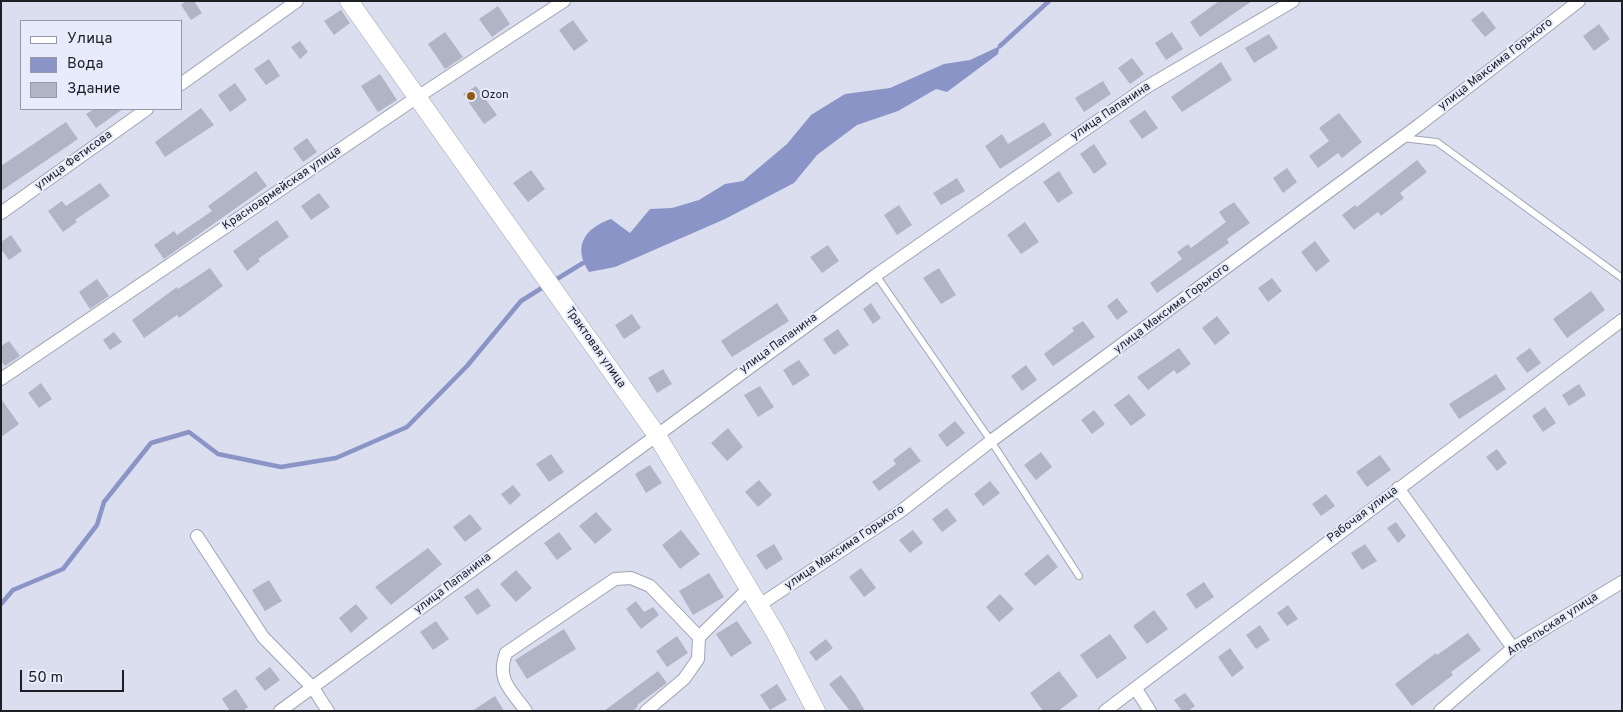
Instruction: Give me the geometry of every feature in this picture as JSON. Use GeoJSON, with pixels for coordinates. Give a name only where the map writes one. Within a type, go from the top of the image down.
{"type":"FeatureCollection","features":[{"type":"Feature","properties":{"kind":"street"},"geometry":{"type":"LineString","coordinates":[[182,83],[297,1]]}},
{"type":"Feature","properties":{"kind":"street","name":"Трактовая улица"},"geometry":{"type":"LineString","coordinates":[[349,1],[656,434],[758,606],[813,709]]}},
{"type":"Feature","properties":{"kind":"street","name":"Красноармейская улица"},"geometry":{"type":"LineString","coordinates":[[1,379],[416,98],[564,1]]}},
{"type":"Feature","properties":{"kind":"street","name":"улица Папанина"},"geometry":{"type":"LineString","coordinates":[[280,711],[656,434],[876,275],[1145,88],[1293,1]]}},
{"type":"Feature","properties":{"kind":"street","name":"улица Максима Горького"},"geometry":{"type":"LineString","coordinates":[[758,606],[901,511],[991,441],[1401,138],[1579,1]]}},
{"type":"Feature","properties":{"kind":"street","name":"улица Фетисова"},"geometry":{"type":"LineString","coordinates":[[1,213],[146,110]]}},
{"type":"Feature","properties":{"kind":"street","name":"Рабочая улица"},"geometry":{"type":"LineString","coordinates":[[1104,711],[1622,320]]}},
{"type":"Feature","properties":{"kind":"street"},"geometry":{"type":"LineString","coordinates":[[1398,488],[1513,648]]}},
{"type":"Feature","properties":{"kind":"street"},"geometry":{"type":"LineString","coordinates":[[197,536],[263,637],[313,688],[328,711]]}},
{"type":"Feature","properties":{"kind":"street"},"geometry":{"type":"LineString","coordinates":[[526,711],[503,679],[501,667],[506,654],[615,579],[631,578],[650,586],[699,637]]}},
{"type":"Feature","properties":{"kind":"street","name":"Апрельская улица"},"geometry":{"type":"LineString","coordinates":[[1440,711],[1513,648],[1622,582]]}},
{"type":"Feature","properties":{"kind":"street"},"geometry":{"type":"LineString","coordinates":[[646,711],[684,679],[698,659],[699,637],[748,589]]}},
{"type":"Feature","properties":{"kind":"street"},"geometry":{"type":"LineString","coordinates":[[1136,688],[1150,711]]}},
{"type":"Feature","properties":{"kind":"lane"},"geometry":{"type":"LineString","coordinates":[[1401,138],[1437,142],[1622,278]]}},
{"type":"Feature","properties":{"kind":"lane"},"geometry":{"type":"LineString","coordinates":[[876,275],[991,441],[1079,576]]}},
{"type":"Feature","properties":{"kind":"water"},"geometry":{"type":"Polygon","coordinates":[[[1000,46],[998,54],[947,92],[936,89],[898,111],[857,125],[817,155],[794,183],[725,219],[615,267],[589,272],[584,263],[582,246],[584,239],[594,227],[611,219],[630,233],[650,209],[672,208],[699,200],[725,184],[743,181],[787,144],[811,115],[845,94],[890,88],[944,64],[970,60],[1000,46]]]}},
{"type":"Feature","properties":{"kind":"building"},"geometry":{"type":"Polygon","coordinates":[[[186,1],[194,1],[202,13],[191,20],[181,5],[186,1]]]}},
{"type":"Feature","properties":{"kind":"building"},"geometry":{"type":"Polygon","coordinates":[[[1219,1],[1252,1],[1200,37],[1190,22],[1219,1]]]}},
{"type":"Feature","properties":{"kind":"building"},"geometry":{"type":"Polygon","coordinates":[[[498,6],[510,24],[492,37],[479,19],[498,6]]]}},
{"type":"Feature","properties":{"kind":"building"},"geometry":{"type":"Polygon","coordinates":[[[341,10],[350,23],[334,35],[324,21],[341,10]]]}},
{"type":"Feature","properties":{"kind":"building"},"geometry":{"type":"Polygon","coordinates":[[[1483,11],[1496,28],[1485,37],[1471,20],[1483,11]]]}},
{"type":"Feature","properties":{"kind":"building"},"geometry":{"type":"Polygon","coordinates":[[[573,20],[588,41],[574,51],[559,30],[573,20]]]}},
{"type":"Feature","properties":{"kind":"building"},"geometry":{"type":"Polygon","coordinates":[[[1599,24],[1610,39],[1594,51],[1583,36],[1599,24]]]}},
{"type":"Feature","properties":{"kind":"building"},"geometry":{"type":"Polygon","coordinates":[[[445,32],[463,57],[445,69],[428,44],[445,32]]]}},
{"type":"Feature","properties":{"kind":"building"},"geometry":{"type":"Polygon","coordinates":[[[1172,32],[1183,49],[1166,60],[1155,43],[1172,32]]]}},
{"type":"Feature","properties":{"kind":"building"},"geometry":{"type":"Polygon","coordinates":[[[1269,34],[1278,48],[1254,63],[1245,48],[1269,34]]]}},
{"type":"Feature","properties":{"kind":"building"},"geometry":{"type":"Polygon","coordinates":[[[300,41],[308,52],[300,59],[291,47],[300,41]]]}},
{"type":"Feature","properties":{"kind":"building"},"geometry":{"type":"Polygon","coordinates":[[[1132,58],[1144,74],[1130,84],[1118,68],[1132,58]]]}},
{"type":"Feature","properties":{"kind":"building"},"geometry":{"type":"Polygon","coordinates":[[[269,59],[280,76],[266,85],[254,69],[269,59]]]}},
{"type":"Feature","properties":{"kind":"building"},"geometry":{"type":"Polygon","coordinates":[[[1221,62],[1232,80],[1182,112],[1171,97],[1221,62]]]}},
{"type":"Feature","properties":{"kind":"building"},"geometry":{"type":"Polygon","coordinates":[[[380,74],[397,100],[378,112],[361,86],[380,74]]]}},
{"type":"Feature","properties":{"kind":"building"},"geometry":{"type":"Polygon","coordinates":[[[1103,81],[1111,94],[1084,112],[1075,98],[1103,81]]]}},
{"type":"Feature","properties":{"kind":"building"},"geometry":{"type":"Polygon","coordinates":[[[235,83],[247,100],[230,112],[218,95],[235,83]]]}},
{"type":"Feature","properties":{"kind":"building"},"geometry":{"type":"Polygon","coordinates":[[[476,86],[497,115],[484,124],[463,94],[476,86]]]}},
{"type":"Feature","properties":{"kind":"building"},"geometry":{"type":"Polygon","coordinates":[[[201,108],[214,125],[165,157],[155,142],[201,108]]]}},
{"type":"Feature","properties":{"kind":"building"},"geometry":{"type":"Polygon","coordinates":[[[92,110],[122,110],[96,128],[86,114],[92,110]]]}},
{"type":"Feature","properties":{"kind":"building"},"geometry":{"type":"Polygon","coordinates":[[[1145,110],[1158,128],[1142,139],[1129,121],[1145,110]]]}},
{"type":"Feature","properties":{"kind":"building"},"geometry":{"type":"Polygon","coordinates":[[[1339,113],[1362,142],[1342,158],[1338,153],[1318,168],[1309,156],[1329,141],[1319,128],[1339,113]]]}},
{"type":"Feature","properties":{"kind":"building"},"geometry":{"type":"Polygon","coordinates":[[[66,122],[78,139],[1,191],[1,166],[66,122]]]}},
{"type":"Feature","properties":{"kind":"building"},"geometry":{"type":"Polygon","coordinates":[[[1044,122],[1052,135],[1000,169],[985,146],[1002,134],[1008,144],[1044,122]]]}},
{"type":"Feature","properties":{"kind":"building"},"geometry":{"type":"Polygon","coordinates":[[[307,138],[317,152],[303,162],[293,148],[307,138]]]}},
{"type":"Feature","properties":{"kind":"building"},"geometry":{"type":"Polygon","coordinates":[[[1094,144],[1107,164],[1094,174],[1080,154],[1094,144]]]}},
{"type":"Feature","properties":{"kind":"building"},"geometry":{"type":"Polygon","coordinates":[[[1417,160],[1427,172],[1400,193],[1404,198],[1381,216],[1378,212],[1354,230],[1342,215],[1355,205],[1357,207],[1417,160]]]}},
{"type":"Feature","properties":{"kind":"building"},"geometry":{"type":"Polygon","coordinates":[[[1287,168],[1297,182],[1283,193],[1273,178],[1287,168]]]}},
{"type":"Feature","properties":{"kind":"building"},"geometry":{"type":"Polygon","coordinates":[[[531,170],[545,189],[528,202],[513,183],[531,170]]]}},
{"type":"Feature","properties":{"kind":"building"},"geometry":{"type":"Polygon","coordinates":[[[256,171],[267,186],[164,259],[154,245],[174,231],[177,235],[212,211],[208,206],[256,171]]]}},
{"type":"Feature","properties":{"kind":"building"},"geometry":{"type":"Polygon","coordinates":[[[1059,171],[1073,193],[1058,203],[1043,182],[1059,171]]]}},
{"type":"Feature","properties":{"kind":"building"},"geometry":{"type":"Polygon","coordinates":[[[957,178],[965,191],[941,205],[933,193],[957,178]]]}},
{"type":"Feature","properties":{"kind":"building"},"geometry":{"type":"Polygon","coordinates":[[[100,183],[110,196],[75,220],[77,222],[63,232],[48,211],[62,201],[66,206],[100,183]]]}},
{"type":"Feature","properties":{"kind":"building"},"geometry":{"type":"Polygon","coordinates":[[[319,193],[330,207],[311,220],[301,206],[319,193]]]}},
{"type":"Feature","properties":{"kind":"building"},"geometry":{"type":"Polygon","coordinates":[[[1234,202],[1250,223],[1227,239],[1229,243],[1157,293],[1150,283],[1182,259],[1177,252],[1188,244],[1191,248],[1226,222],[1219,212],[1234,202]]]}},
{"type":"Feature","properties":{"kind":"building"},"geometry":{"type":"Polygon","coordinates":[[[899,205],[912,225],[897,235],[884,215],[899,205]]]}},
{"type":"Feature","properties":{"kind":"building"},"geometry":{"type":"Polygon","coordinates":[[[277,220],[289,237],[258,259],[260,261],[247,271],[233,251],[277,220]]]}},
{"type":"Feature","properties":{"kind":"building"},"geometry":{"type":"Polygon","coordinates":[[[1025,222],[1039,242],[1021,254],[1007,235],[1025,222]]]}},
{"type":"Feature","properties":{"kind":"building"},"geometry":{"type":"Polygon","coordinates":[[[11,235],[22,251],[9,260],[1,249],[1,242],[11,235]]]}},
{"type":"Feature","properties":{"kind":"building"},"geometry":{"type":"Polygon","coordinates":[[[1315,241],[1330,261],[1316,272],[1301,252],[1315,241]]]}},
{"type":"Feature","properties":{"kind":"building"},"geometry":{"type":"Polygon","coordinates":[[[828,245],[839,261],[822,273],[810,257],[828,245]]]}},
{"type":"Feature","properties":{"kind":"building"},"geometry":{"type":"Polygon","coordinates":[[[210,268],[223,286],[179,318],[177,315],[144,338],[132,320],[177,287],[178,289],[210,268]]]}},
{"type":"Feature","properties":{"kind":"building"},"geometry":{"type":"Polygon","coordinates":[[[939,268],[956,295],[941,304],[923,278],[939,268]]]}},
{"type":"Feature","properties":{"kind":"building"},"geometry":{"type":"Polygon","coordinates":[[[1272,278],[1282,291],[1268,302],[1258,288],[1272,278]]]}},
{"type":"Feature","properties":{"kind":"building"},"geometry":{"type":"Polygon","coordinates":[[[97,279],[109,296],[90,309],[79,292],[97,279]]]}},
{"type":"Feature","properties":{"kind":"building"},"geometry":{"type":"Polygon","coordinates":[[[1591,291],[1605,310],[1567,338],[1553,319],[1591,291]]]}},
{"type":"Feature","properties":{"kind":"building"},"geometry":{"type":"Polygon","coordinates":[[[1117,298],[1128,312],[1117,320],[1107,306],[1117,298]]]}},
{"type":"Feature","properties":{"kind":"building"},"geometry":{"type":"Polygon","coordinates":[[[777,303],[789,321],[732,357],[721,341],[777,303]]]}},
{"type":"Feature","properties":{"kind":"building"},"geometry":{"type":"Polygon","coordinates":[[[871,303],[881,318],[873,324],[863,309],[871,303]]]}},
{"type":"Feature","properties":{"kind":"building"},"geometry":{"type":"Polygon","coordinates":[[[632,314],[641,328],[624,339],[615,325],[632,314]]]}},
{"type":"Feature","properties":{"kind":"building"},"geometry":{"type":"Polygon","coordinates":[[[1217,316],[1230,333],[1215,345],[1202,328],[1217,316]]]}},
{"type":"Feature","properties":{"kind":"building"},"geometry":{"type":"Polygon","coordinates":[[[1083,321],[1095,337],[1053,366],[1044,354],[1074,331],[1072,328],[1083,321]]]}},
{"type":"Feature","properties":{"kind":"building"},"geometry":{"type":"Polygon","coordinates":[[[838,329],[849,345],[834,355],[823,339],[838,329]]]}},
{"type":"Feature","properties":{"kind":"building"},"geometry":{"type":"Polygon","coordinates":[[[114,332],[122,342],[110,350],[103,340],[114,332]]]}},
{"type":"Feature","properties":{"kind":"building"},"geometry":{"type":"Polygon","coordinates":[[[9,341],[20,356],[5,366],[1,361],[1,346],[9,341]]]}},
{"type":"Feature","properties":{"kind":"building"},"geometry":{"type":"Polygon","coordinates":[[[1179,348],[1191,364],[1177,374],[1174,370],[1148,390],[1137,377],[1179,348]]]}},
{"type":"Feature","properties":{"kind":"building"},"geometry":{"type":"Polygon","coordinates":[[[1530,348],[1541,363],[1527,373],[1516,358],[1530,348]]]}},
{"type":"Feature","properties":{"kind":"building"},"geometry":{"type":"Polygon","coordinates":[[[799,360],[810,375],[793,386],[783,370],[799,360]]]}},
{"type":"Feature","properties":{"kind":"building"},"geometry":{"type":"Polygon","coordinates":[[[1026,365],[1037,380],[1022,391],[1011,376],[1026,365]]]}},
{"type":"Feature","properties":{"kind":"building"},"geometry":{"type":"Polygon","coordinates":[[[663,369],[672,384],[657,393],[648,378],[663,369]]]}},
{"type":"Feature","properties":{"kind":"building"},"geometry":{"type":"Polygon","coordinates":[[[1496,374],[1506,389],[1459,419],[1449,404],[1496,374]]]}},
{"type":"Feature","properties":{"kind":"building"},"geometry":{"type":"Polygon","coordinates":[[[41,383],[52,399],[39,408],[28,393],[41,383]]]}},
{"type":"Feature","properties":{"kind":"building"},"geometry":{"type":"Polygon","coordinates":[[[1579,384],[1586,395],[1569,406],[1562,395],[1579,384]]]}},
{"type":"Feature","properties":{"kind":"building"},"geometry":{"type":"Polygon","coordinates":[[[760,386],[774,407],[758,417],[744,395],[760,386]]]}},
{"type":"Feature","properties":{"kind":"building"},"geometry":{"type":"Polygon","coordinates":[[[1129,394],[1146,415],[1131,426],[1114,405],[1129,394]]]}},
{"type":"Feature","properties":{"kind":"building"},"geometry":{"type":"Polygon","coordinates":[[[1,399],[19,424],[1,437],[1,399]]]}},
{"type":"Feature","properties":{"kind":"building"},"geometry":{"type":"Polygon","coordinates":[[[1545,407],[1556,423],[1543,432],[1532,416],[1545,407]]]}},
{"type":"Feature","properties":{"kind":"building"},"geometry":{"type":"Polygon","coordinates":[[[1094,410],[1105,424],[1092,434],[1081,420],[1094,410]]]}},
{"type":"Feature","properties":{"kind":"building"},"geometry":{"type":"Polygon","coordinates":[[[955,421],[965,433],[947,447],[938,435],[955,421]]]}},
{"type":"Feature","properties":{"kind":"building"},"geometry":{"type":"Polygon","coordinates":[[[728,428],[743,447],[727,461],[711,443],[728,428]]]}},
{"type":"Feature","properties":{"kind":"building"},"geometry":{"type":"Polygon","coordinates":[[[910,447],[921,461],[879,491],[872,482],[896,464],[893,460],[910,447]]]}},
{"type":"Feature","properties":{"kind":"building"},"geometry":{"type":"Polygon","coordinates":[[[1497,449],[1507,463],[1497,471],[1486,457],[1497,449]]]}},
{"type":"Feature","properties":{"kind":"building"},"geometry":{"type":"Polygon","coordinates":[[[1041,452],[1052,467],[1036,480],[1024,465],[1041,452]]]}},
{"type":"Feature","properties":{"kind":"building"},"geometry":{"type":"Polygon","coordinates":[[[551,454],[564,472],[549,482],[536,464],[551,454]]]}},
{"type":"Feature","properties":{"kind":"building"},"geometry":{"type":"Polygon","coordinates":[[[1380,455],[1391,470],[1367,487],[1356,472],[1380,455]]]}},
{"type":"Feature","properties":{"kind":"building"},"geometry":{"type":"Polygon","coordinates":[[[650,465],[662,483],[646,493],[635,474],[650,465]]]}},
{"type":"Feature","properties":{"kind":"building"},"geometry":{"type":"Polygon","coordinates":[[[759,480],[772,495],[758,507],[745,492],[759,480]]]}},
{"type":"Feature","properties":{"kind":"building"},"geometry":{"type":"Polygon","coordinates":[[[990,481],[1000,493],[983,506],[974,494],[990,481]]]}},
{"type":"Feature","properties":{"kind":"building"},"geometry":{"type":"Polygon","coordinates":[[[513,485],[521,495],[510,505],[501,494],[513,485]]]}},
{"type":"Feature","properties":{"kind":"building"},"geometry":{"type":"Polygon","coordinates":[[[1326,494],[1335,506],[1321,516],[1312,504],[1326,494]]]}},
{"type":"Feature","properties":{"kind":"building"},"geometry":{"type":"Polygon","coordinates":[[[947,508],[957,521],[942,532],[932,519],[947,508]]]}},
{"type":"Feature","properties":{"kind":"building"},"geometry":{"type":"Polygon","coordinates":[[[596,512],[612,530],[595,544],[579,526],[596,512]]]}},
{"type":"Feature","properties":{"kind":"building"},"geometry":{"type":"Polygon","coordinates":[[[470,514],[482,529],[465,542],[453,527],[470,514]]]}},
{"type":"Feature","properties":{"kind":"building"},"geometry":{"type":"Polygon","coordinates":[[[1396,522],[1406,536],[1398,543],[1387,528],[1396,522]]]}},
{"type":"Feature","properties":{"kind":"building"},"geometry":{"type":"Polygon","coordinates":[[[681,530],[700,554],[680,569],[662,545],[681,530]]]}},
{"type":"Feature","properties":{"kind":"building"},"geometry":{"type":"Polygon","coordinates":[[[913,530],[923,543],[910,553],[899,540],[913,530]]]}},
{"type":"Feature","properties":{"kind":"building"},"geometry":{"type":"Polygon","coordinates":[[[559,532],[572,549],[557,560],[544,543],[559,532]]]}},
{"type":"Feature","properties":{"kind":"building"},"geometry":{"type":"Polygon","coordinates":[[[774,544],[783,559],[766,570],[756,555],[774,544]]]}},
{"type":"Feature","properties":{"kind":"building"},"geometry":{"type":"Polygon","coordinates":[[[1365,544],[1377,561],[1362,570],[1351,553],[1365,544]]]}},
{"type":"Feature","properties":{"kind":"building"},"geometry":{"type":"Polygon","coordinates":[[[428,548],[442,564],[391,605],[375,587],[428,548]]]}},
{"type":"Feature","properties":{"kind":"building"},"geometry":{"type":"Polygon","coordinates":[[[1048,554],[1058,567],[1035,586],[1024,574],[1048,554]]]}},
{"type":"Feature","properties":{"kind":"building"},"geometry":{"type":"Polygon","coordinates":[[[861,568],[876,588],[864,597],[849,577],[861,568]]]}},
{"type":"Feature","properties":{"kind":"building"},"geometry":{"type":"Polygon","coordinates":[[[516,570],[532,588],[516,602],[500,584],[516,570]]]}},
{"type":"Feature","properties":{"kind":"building"},"geometry":{"type":"Polygon","coordinates":[[[709,573],[724,597],[693,615],[679,591],[709,573]]]}},
{"type":"Feature","properties":{"kind":"building"},"geometry":{"type":"Polygon","coordinates":[[[269,580],[282,601],[265,611],[252,590],[269,580]]]}},
{"type":"Feature","properties":{"kind":"building"},"geometry":{"type":"Polygon","coordinates":[[[1204,582],[1214,597],[1196,609],[1186,594],[1204,582]]]}},
{"type":"Feature","properties":{"kind":"building"},"geometry":{"type":"Polygon","coordinates":[[[478,588],[491,606],[477,615],[464,597],[478,588]]]}},
{"type":"Feature","properties":{"kind":"building"},"geometry":{"type":"Polygon","coordinates":[[[1000,594],[1014,609],[999,622],[986,607],[1000,594]]]}},
{"type":"Feature","properties":{"kind":"building"},"geometry":{"type":"Polygon","coordinates":[[[636,601],[644,612],[653,607],[659,615],[641,629],[626,609],[636,601]]]}},
{"type":"Feature","properties":{"kind":"building"},"geometry":{"type":"Polygon","coordinates":[[[356,604],[368,618],[351,633],[339,618],[356,604]]]}},
{"type":"Feature","properties":{"kind":"building"},"geometry":{"type":"Polygon","coordinates":[[[1288,605],[1298,619],[1287,626],[1277,613],[1288,605]]]}},
{"type":"Feature","properties":{"kind":"building"},"geometry":{"type":"Polygon","coordinates":[[[1154,610],[1168,629],[1147,644],[1133,626],[1154,610]]]}},
{"type":"Feature","properties":{"kind":"building"},"geometry":{"type":"Polygon","coordinates":[[[436,621],[449,639],[433,650],[420,632],[436,621]]]}},
{"type":"Feature","properties":{"kind":"building"},"geometry":{"type":"Polygon","coordinates":[[[737,621],[752,643],[731,657],[716,634],[737,621]]]}},
{"type":"Feature","properties":{"kind":"building"},"geometry":{"type":"Polygon","coordinates":[[[1260,625],[1270,640],[1256,649],[1246,635],[1260,625]]]}},
{"type":"Feature","properties":{"kind":"building"},"geometry":{"type":"Polygon","coordinates":[[[564,629],[576,649],[527,679],[515,660],[564,629]]]}},
{"type":"Feature","properties":{"kind":"building"},"geometry":{"type":"Polygon","coordinates":[[[1468,633],[1481,650],[1451,672],[1453,675],[1412,706],[1395,684],[1436,653],[1437,655],[1468,633]]]}},
{"type":"Feature","properties":{"kind":"building"},"geometry":{"type":"Polygon","coordinates":[[[1110,634],[1127,658],[1097,679],[1080,655],[1110,634]]]}},
{"type":"Feature","properties":{"kind":"building"},"geometry":{"type":"Polygon","coordinates":[[[677,636],[688,653],[667,667],[656,651],[677,636]]]}},
{"type":"Feature","properties":{"kind":"building"},"geometry":{"type":"Polygon","coordinates":[[[826,639],[833,648],[816,661],[809,652],[826,639]]]}},
{"type":"Feature","properties":{"kind":"building"},"geometry":{"type":"Polygon","coordinates":[[[1230,648],[1244,668],[1232,677],[1218,657],[1230,648]]]}},
{"type":"Feature","properties":{"kind":"building"},"geometry":{"type":"Polygon","coordinates":[[[270,667],[280,680],[265,691],[255,678],[270,667]]]}},
{"type":"Feature","properties":{"kind":"building"},"geometry":{"type":"Polygon","coordinates":[[[658,671],[667,683],[637,705],[633,711],[604,711],[658,671]]]}},
{"type":"Feature","properties":{"kind":"building"},"geometry":{"type":"Polygon","coordinates":[[[1059,671],[1078,696],[1058,711],[1043,711],[1030,693],[1059,671]]]}},
{"type":"Feature","properties":{"kind":"building"},"geometry":{"type":"Polygon","coordinates":[[[841,675],[865,711],[850,711],[829,684],[841,675]]]}},
{"type":"Feature","properties":{"kind":"building"},"geometry":{"type":"Polygon","coordinates":[[[777,684],[787,700],[770,710],[760,695],[777,684]]]}},
{"type":"Feature","properties":{"kind":"building"},"geometry":{"type":"Polygon","coordinates":[[[236,689],[248,707],[243,711],[230,711],[222,699],[236,689]]]}},
{"type":"Feature","properties":{"kind":"building"},"geometry":{"type":"Polygon","coordinates":[[[1185,693],[1195,706],[1188,711],[1182,711],[1174,700],[1185,693]]]}},
{"type":"Feature","properties":{"kind":"building"},"geometry":{"type":"Polygon","coordinates":[[[495,696],[504,711],[472,711],[495,696]]]}},
{"type":"Feature","properties":{"kind":"waterway"},"geometry":{"type":"LineString","coordinates":[[1000,46],[1049,1]]}},
{"type":"Feature","properties":{"kind":"waterway"},"geometry":{"type":"LineString","coordinates":[[552,282],[583,263]]}},
{"type":"Feature","properties":{"kind":"waterway"},"geometry":{"type":"LineString","coordinates":[[1,604],[13,590],[63,569],[97,525],[104,502],[151,443],[189,432],[218,454],[281,467],[336,458],[407,427],[467,366],[521,301],[545,286]]}},
{"type":"Feature","properties":{"kind":"place","name":"Ozon"},"geometry":{"type":"Point","coordinates":[471,96]}}]}
